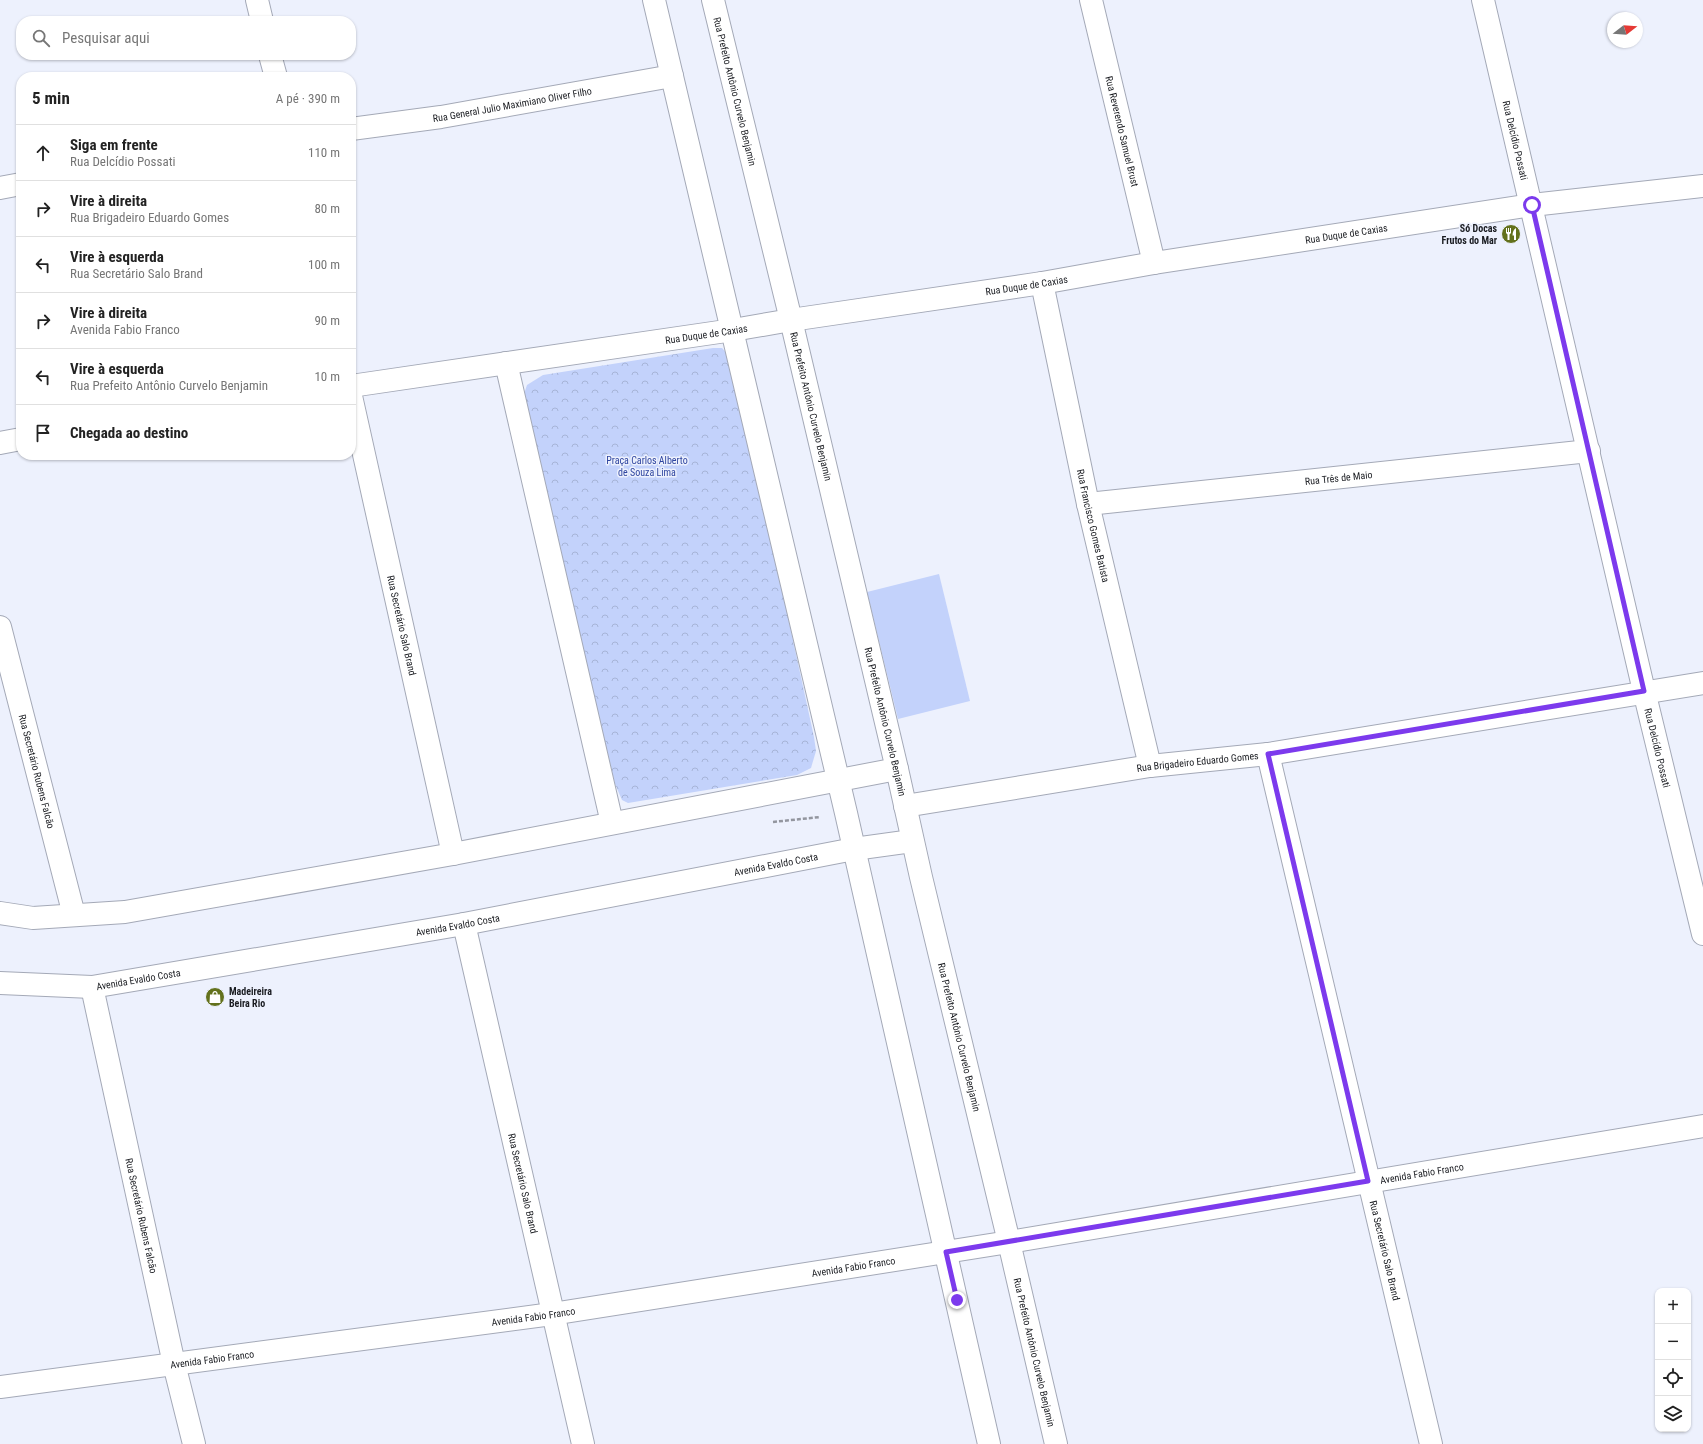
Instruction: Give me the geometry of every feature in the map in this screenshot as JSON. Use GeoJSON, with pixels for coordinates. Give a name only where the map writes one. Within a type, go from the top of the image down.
{"type":"FeatureCollection","features":[{"type":"Feature","properties":{"kind":"street"},"geometry":{"type":"LineString","coordinates":[[257,0],[261,16]]}},
{"type":"Feature","properties":{"kind":"street"},"geometry":{"type":"LineString","coordinates":[[654,0],[733,330],[854,849],[989,1444]]}},
{"type":"Feature","properties":{"kind":"street","name":"Rua Prefeito Antônio Curvelo Benjamin"},"geometry":{"type":"LineString","coordinates":[[713,0],[791,320],[897,769],[912,840],[1056,1444]]}},
{"type":"Feature","properties":{"kind":"street","name":"Rua Reverendo Samuel Brust"},"geometry":{"type":"LineString","coordinates":[[1091,0],[1154,263]]}},
{"type":"Feature","properties":{"kind":"street","name":"Rua Delcídio Possati"},"geometry":{"type":"LineString","coordinates":[[1483,0],[1590,451],[1644,691],[1703,934]]}},
{"type":"Feature","properties":{"kind":"street"},"geometry":{"type":"LineString","coordinates":[[271,60],[275,72]]}},
{"type":"Feature","properties":{"kind":"street","name":"Rua General Julio Maximiano Oliver Filho"},"geometry":{"type":"LineString","coordinates":[[356,128],[441,117],[672,76]]}},
{"type":"Feature","properties":{"kind":"street"},"geometry":{"type":"LineString","coordinates":[[0,188],[16,185]]}},
{"type":"Feature","properties":{"kind":"street","name":"Rua Duque de Caxias"},"geometry":{"type":"LineString","coordinates":[[356,385],[1042,283],[1154,263],[1532,205],[1703,186]]}},
{"type":"Feature","properties":{"kind":"street","name":"Rua Francisco Gomes Batista"},"geometry":{"type":"LineString","coordinates":[[1042,283],[1088,504],[1150,766]]}},
{"type":"Feature","properties":{"kind":"street"},"geometry":{"type":"LineString","coordinates":[[506,363],[612,823]]}},
{"type":"Feature","properties":{"kind":"street","name":"Rua Secretário Salo Brand"},"geometry":{"type":"LineString","coordinates":[[356,418],[453,854]]}},
{"type":"Feature","properties":{"kind":"street"},"geometry":{"type":"LineString","coordinates":[[0,443],[16,441]]}},
{"type":"Feature","properties":{"kind":"street","name":"Rua Três de Maio"},"geometry":{"type":"LineString","coordinates":[[1088,504],[1590,451]]}},
{"type":"Feature","properties":{"kind":"street","name":"Rua Secretário Rubens Falcão"},"geometry":{"type":"LineString","coordinates":[[0,627],[74,915]]}},
{"type":"Feature","properties":{"kind":"street","name":"Rua Brigadeiro Eduardo Gomes"},"geometry":{"type":"LineString","coordinates":[[905,806],[1150,766],[1268,754],[1644,691],[1703,683]]}},
{"type":"Feature","properties":{"kind":"street","name":"Rua Secretário Salo Brand"},"geometry":{"type":"LineString","coordinates":[[1268,754],[1431,1444]]}},
{"type":"Feature","properties":{"kind":"street"},"geometry":{"type":"LineString","coordinates":[[0,913],[33,918],[125,912],[453,854],[897,769]]}},
{"type":"Feature","properties":{"kind":"street","name":"Avenida Evaldo Costa"},"geometry":{"type":"LineString","coordinates":[[0,982],[92,987],[464,924],[854,849],[912,840]]}},
{"type":"Feature","properties":{"kind":"street","name":"Rua Secretário Salo Brand"},"geometry":{"type":"LineString","coordinates":[[464,924],[552,1314],[583,1444]]}},
{"type":"Feature","properties":{"kind":"street","name":"Rua Secretário Rubens Falcão"},"geometry":{"type":"LineString","coordinates":[[92,987],[174,1364],[194,1444]]}},
{"type":"Feature","properties":{"kind":"street","name":"Avenida Fabio Franco"},"geometry":{"type":"LineString","coordinates":[[0,1387],[552,1314],[1009,1242],[1703,1126]]}},
{"type":"Feature","properties":{"kind":"green space","name":"Praça Carlos Alberto de Souza Lima"},"geometry":{"type":"Polygon","coordinates":[[[713,348],[722,348],[732,359],[816,751],[811,768],[797,775],[628,803],[622,800],[615,784],[523,397],[527,385],[543,375],[713,348]]]}},
{"type":"Feature","properties":{"kind":"green space"},"geometry":{"type":"Polygon","coordinates":[[[939,574],[970,701],[898,719],[867,592],[939,574]]]}},
{"type":"Feature","properties":{"kind":"place","name":"Só Docas Frutos do Mar"},"geometry":{"type":"Point","coordinates":[1511,234]}},
{"type":"Feature","properties":{"kind":"place","name":"Madeireira Beira Rio"},"geometry":{"type":"Point","coordinates":[215,997]}},
{"type":"Feature","properties":{"kind":"route"},"geometry":{"type":"LineString","coordinates":[[957,1300],[946,1252],[1368,1181],[1268,754],[1644,691],[1590,451],[1532,205]]}}]}
